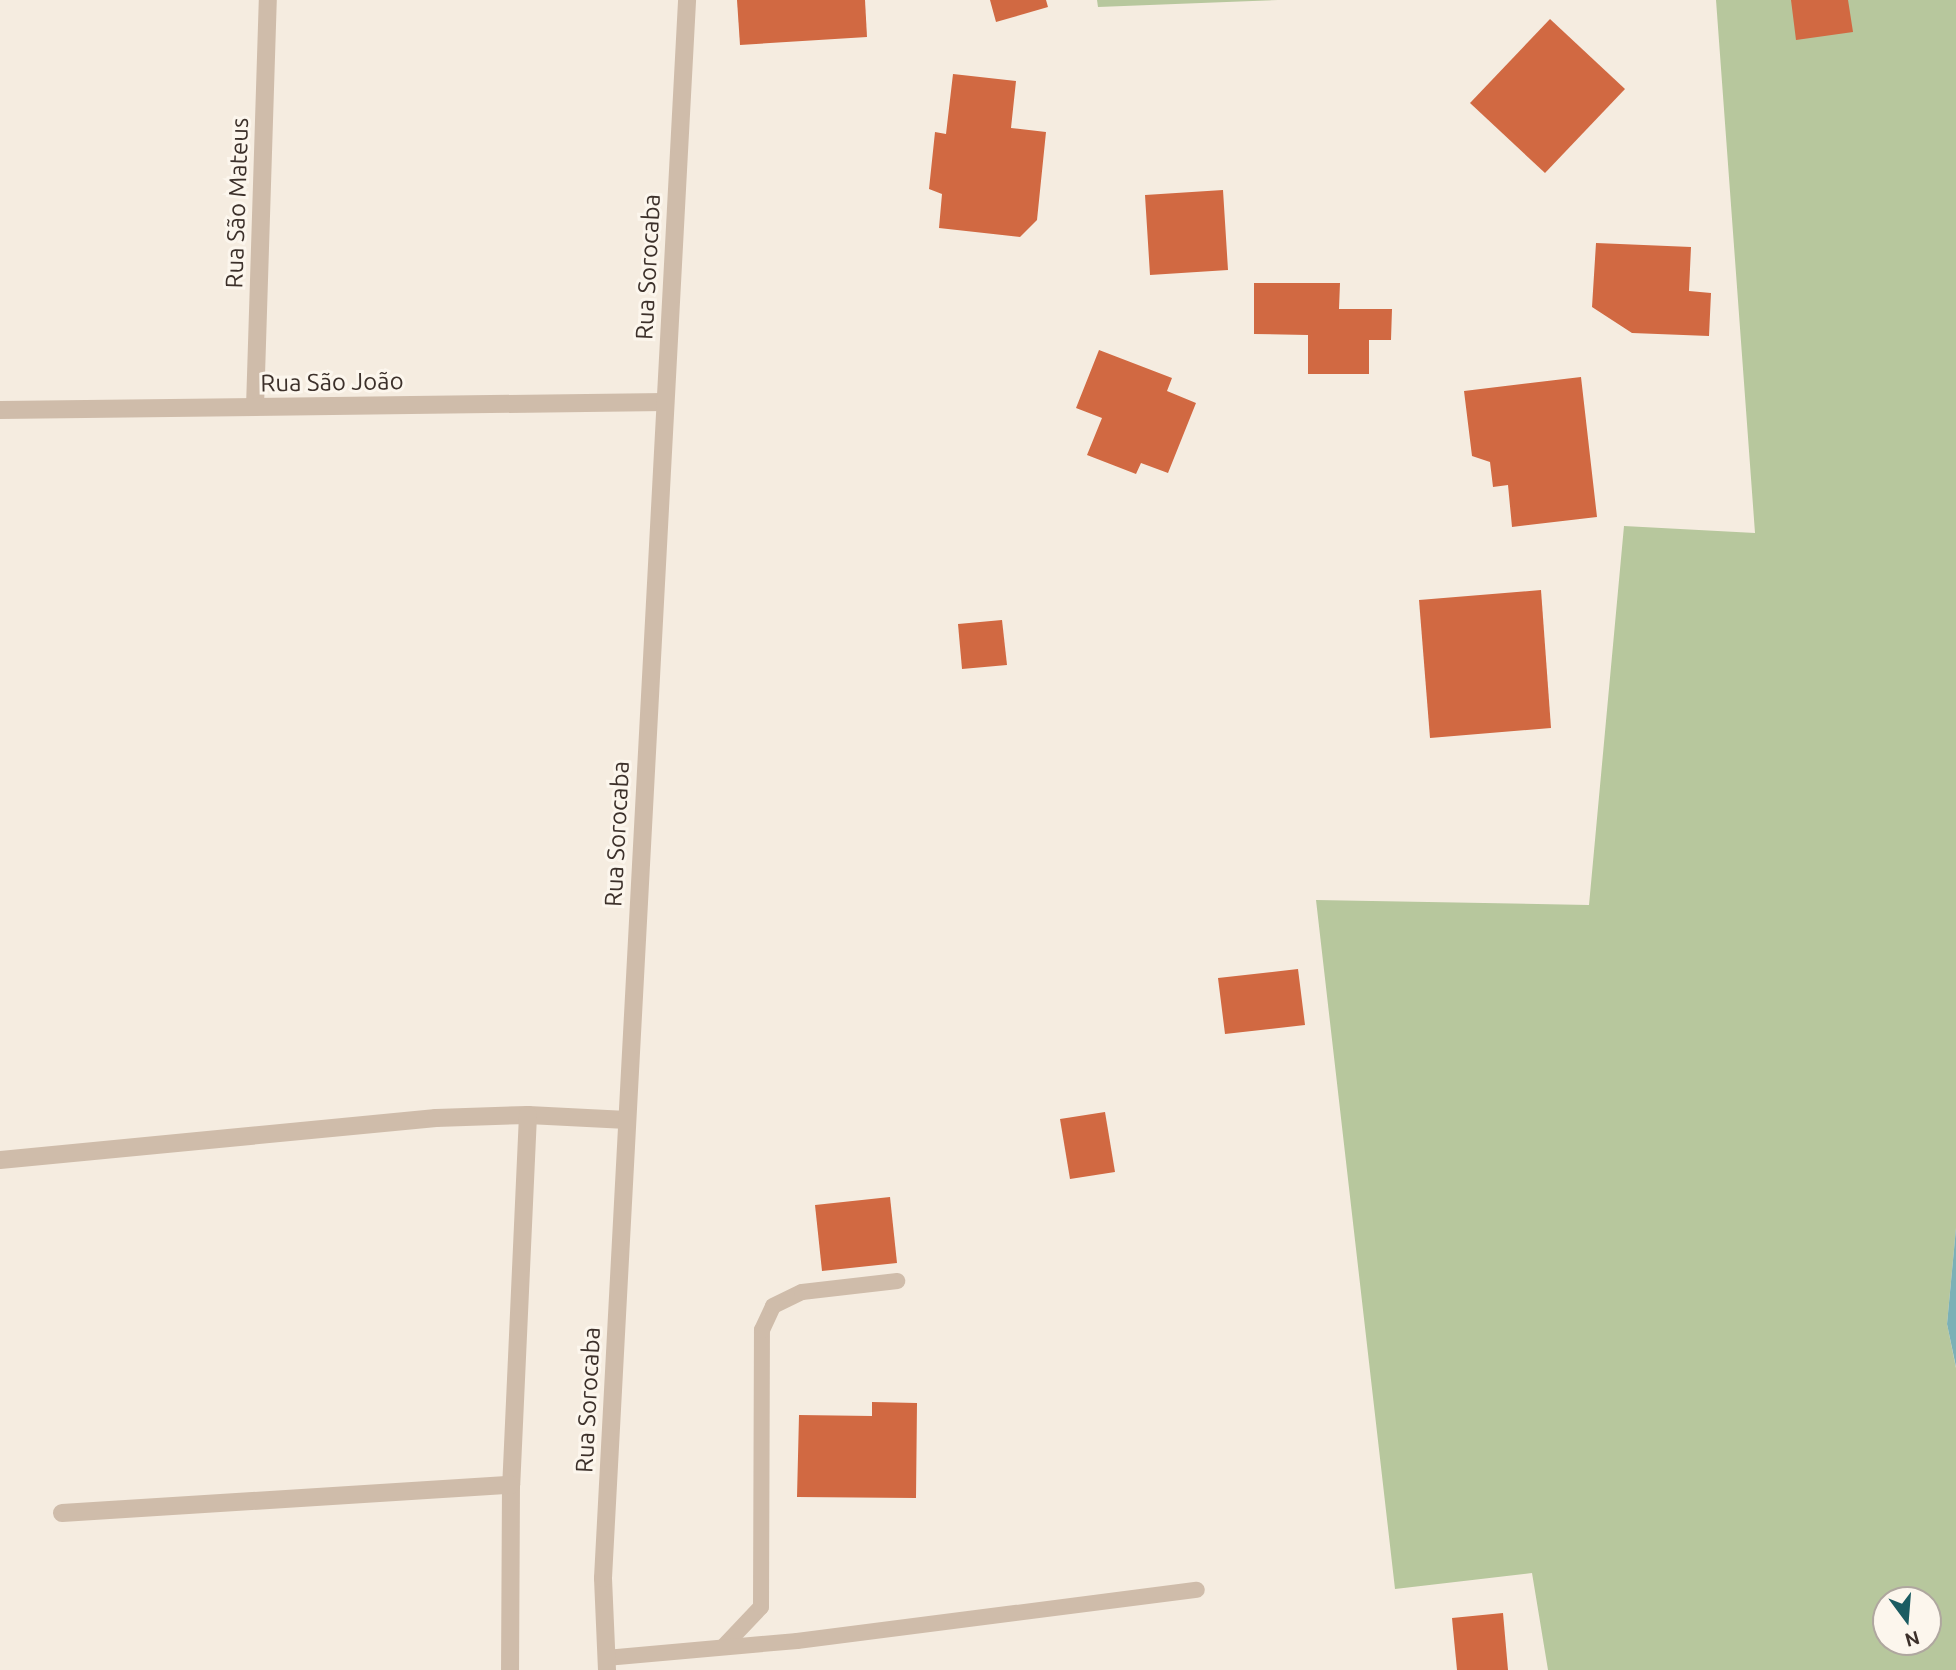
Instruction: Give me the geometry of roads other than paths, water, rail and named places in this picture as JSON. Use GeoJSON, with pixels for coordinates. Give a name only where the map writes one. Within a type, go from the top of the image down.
{"type":"FeatureCollection","features":[{"type":"Feature","properties":{"kind":"street","name":"Rua São Mateus"},"geometry":{"type":"LineString","coordinates":[[255,407],[268,0]]}},
{"type":"Feature","properties":{"kind":"street","name":"Rua Sorocaba"},"geometry":{"type":"LineString","coordinates":[[606,1664],[603,1578],[687,0]]}},
{"type":"Feature","properties":{"kind":"street","name":"Rua São João"},"geometry":{"type":"LineString","coordinates":[[0,410],[665,402]]}},
{"type":"Feature","properties":{"kind":"street"},"geometry":{"type":"LineString","coordinates":[[510,1670],[510,1485],[528,1115]]}},
{"type":"Feature","properties":{"kind":"street"},"geometry":{"type":"LineString","coordinates":[[0,1160],[436,1118],[528,1115],[627,1120]]}},
{"type":"Feature","properties":{"kind":"street"},"geometry":{"type":"LineString","coordinates":[[62,1513],[510,1485]]}},
{"type":"Feature","properties":{"kind":"lane"},"geometry":{"type":"LineString","coordinates":[[723,1647],[761,1607],[762,1330],[773,1306],[802,1292],[897,1281]]}},
{"type":"Feature","properties":{"kind":"lane"},"geometry":{"type":"LineString","coordinates":[[606,1664],[723,1647],[1197,1590]]}},
{"type":"Feature","properties":{"kind":"water"},"geometry":{"type":"Polygon","coordinates":[[[1956,1228],[1956,1367],[1947,1324],[1956,1228]]]}}]}
